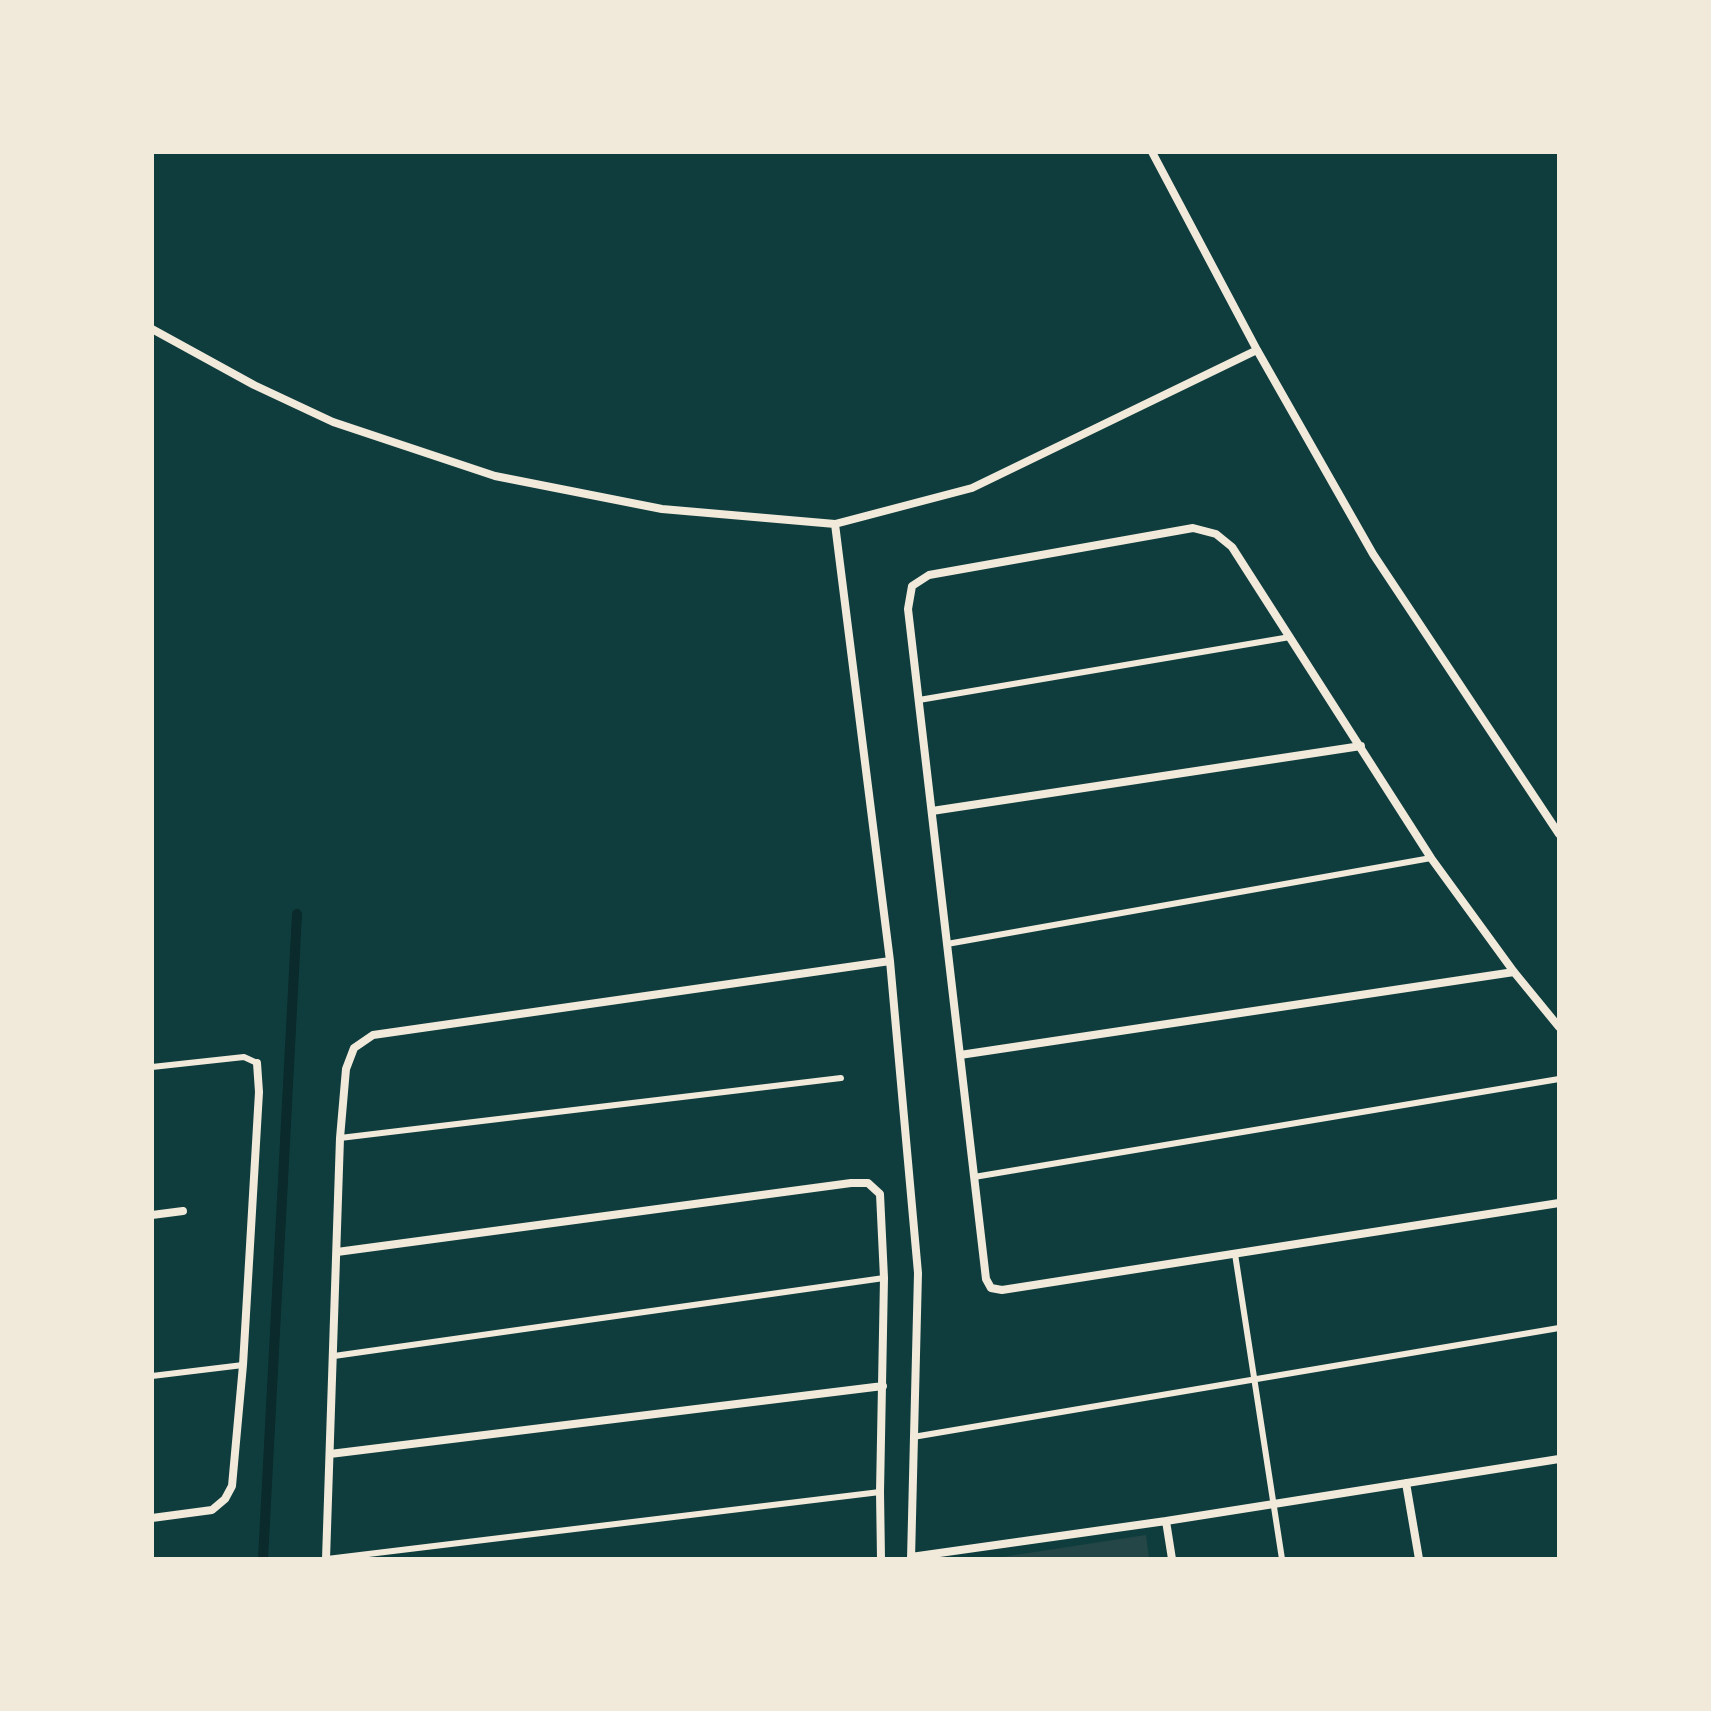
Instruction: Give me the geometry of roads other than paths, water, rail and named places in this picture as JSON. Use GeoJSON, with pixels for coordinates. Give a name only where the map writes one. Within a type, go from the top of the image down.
{"type":"FeatureCollection","features":[{"type":"Feature","properties":{"kind":"street"},"geometry":{"type":"LineString","coordinates":[[1152,152],[1257,350],[1373,554],[1559,834]]}},
{"type":"Feature","properties":{"kind":"street"},"geometry":{"type":"LineString","coordinates":[[152,329],[254,385],[333,422],[495,476],[662,509],[835,524],[972,488],[1257,350]]}},
{"type":"Feature","properties":{"kind":"street"},"geometry":{"type":"LineString","coordinates":[[835,524],[890,961],[918,1273],[911,1558],[1559,1459]]}},
{"type":"Feature","properties":{"kind":"street"},"geometry":{"type":"LineString","coordinates":[[1559,1027],[1514,972],[1431,858],[1232,547],[1216,534],[1193,528],[929,575],[912,586],[908,609],[986,1279],[991,1288],[1002,1290],[1559,1203]]}},
{"type":"Feature","properties":{"kind":"street"},"geometry":{"type":"LineString","coordinates":[[932,811],[1361,746]]}},
{"type":"Feature","properties":{"kind":"street"},"geometry":{"type":"LineString","coordinates":[[327,1559],[340,1138],[346,1069],[354,1048],[373,1035],[890,961]]}},
{"type":"Feature","properties":{"kind":"street"},"geometry":{"type":"LineString","coordinates":[[960,1055],[1514,972]]}},
{"type":"Feature","properties":{"kind":"street"},"geometry":{"type":"LineString","coordinates":[[152,1518],[212,1510],[225,1499],[235,1475],[259,1092],[257,1063]]}},
{"type":"Feature","properties":{"kind":"street"},"geometry":{"type":"LineString","coordinates":[[337,1252],[868,1183],[880,1194],[884,1278],[881,1559]]}},
{"type":"Feature","properties":{"kind":"street"},"geometry":{"type":"LineString","coordinates":[[152,1215],[183,1211]]}},
{"type":"Feature","properties":{"kind":"street"},"geometry":{"type":"LineString","coordinates":[[330,1454],[883,1386]]}},
{"type":"Feature","properties":{"kind":"street"},"geometry":{"type":"LineString","coordinates":[[1406,1483],[1419,1559]]}},
{"type":"Feature","properties":{"kind":"street"},"geometry":{"type":"LineString","coordinates":[[1166,1521],[1172,1559]]}},
{"type":"Feature","properties":{"kind":"lane"},"geometry":{"type":"LineString","coordinates":[[919,700],[1290,637]]}},
{"type":"Feature","properties":{"kind":"lane"},"geometry":{"type":"LineString","coordinates":[[947,944],[1431,858]]}},
{"type":"Feature","properties":{"kind":"lane"},"geometry":{"type":"LineString","coordinates":[[152,1067],[244,1057],[257,1063]]}},
{"type":"Feature","properties":{"kind":"lane"},"geometry":{"type":"LineString","coordinates":[[340,1138],[841,1078]]}},
{"type":"Feature","properties":{"kind":"lane"},"geometry":{"type":"LineString","coordinates":[[974,1177],[1559,1079]]}},
{"type":"Feature","properties":{"kind":"lane"},"geometry":{"type":"LineString","coordinates":[[1235,1254],[1282,1559]]}},
{"type":"Feature","properties":{"kind":"lane"},"geometry":{"type":"LineString","coordinates":[[334,1356],[884,1278]]}},
{"type":"Feature","properties":{"kind":"lane"},"geometry":{"type":"LineString","coordinates":[[913,1437],[1559,1328]]}},
{"type":"Feature","properties":{"kind":"lane"},"geometry":{"type":"LineString","coordinates":[[152,1376],[243,1365]]}},
{"type":"Feature","properties":{"kind":"lane"},"geometry":{"type":"LineString","coordinates":[[327,1559],[880,1492]]}},
{"type":"Feature","properties":{"kind":"waterway"},"geometry":{"type":"LineString","coordinates":[[263,1559],[297,914]]}}]}
